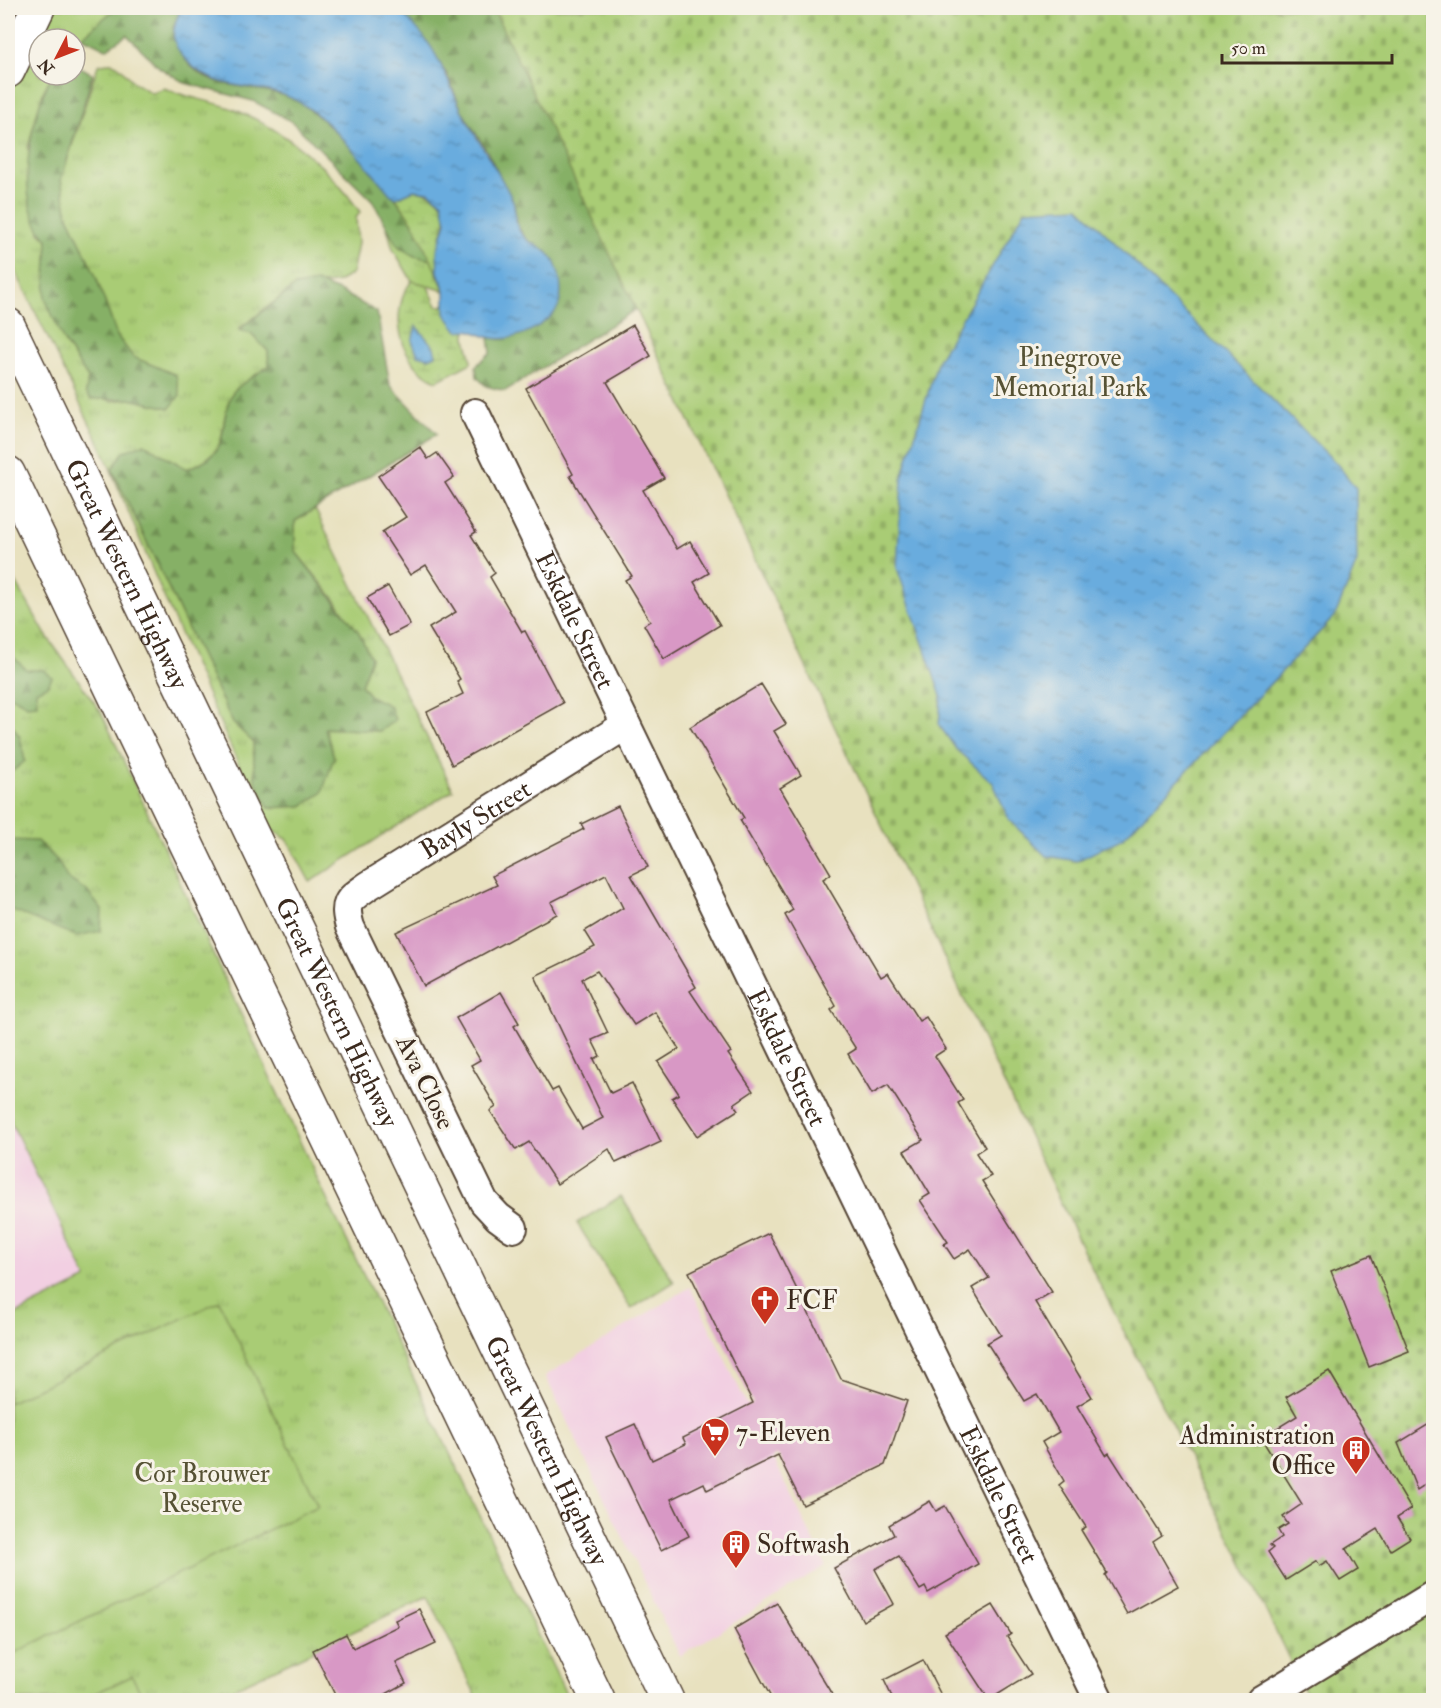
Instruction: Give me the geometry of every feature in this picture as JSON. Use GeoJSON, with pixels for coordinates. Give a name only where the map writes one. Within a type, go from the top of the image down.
{"type":"FeatureCollection","features":[{"type":"Feature","properties":{"kind":"main road"},"geometry":{"type":"LineString","coordinates":[[8,34],[27,8]]}},
{"type":"Feature","properties":{"kind":"main road"},"geometry":{"type":"LineString","coordinates":[[8,71],[38,8]]}},
{"type":"Feature","properties":{"kind":"main road","name":"Great Western Highway"},"geometry":{"type":"LineString","coordinates":[[8,325],[667,1701]]}},
{"type":"Feature","properties":{"kind":"main road"},"geometry":{"type":"LineString","coordinates":[[8,473],[598,1701]]}},
{"type":"Feature","properties":{"kind":"street","name":"Eskdale Street"},"geometry":{"type":"LineString","coordinates":[[475,413],[1099,1701]]}},
{"type":"Feature","properties":{"kind":"street","name":"Bayly Street"},"geometry":{"type":"LineString","coordinates":[[350,927],[345,910],[350,898],[626,725]]}},
{"type":"Feature","properties":{"kind":"street","name":"Ava Close"},"geometry":{"type":"LineString","coordinates":[[350,927],[484,1202],[498,1217],[513,1228]]}},
{"type":"Feature","properties":{"kind":"street"},"geometry":{"type":"LineString","coordinates":[[1261,1701],[1434,1594]]}},
{"type":"Feature","properties":{"kind":"shaded area"},"geometry":{"type":"Polygon","coordinates":[[[8,1116],[88,1280],[8,1318],[8,1116]]]}},
{"type":"Feature","properties":{"kind":"shaded area"},"geometry":{"type":"Polygon","coordinates":[[[690,1287],[826,1566],[680,1656],[545,1376],[690,1287]]]}},
{"type":"Feature","properties":{"kind":"green space"},"geometry":{"type":"Polygon","coordinates":[[[55,8],[116,8],[87,33],[87,27],[41,27],[55,8]]]}},
{"type":"Feature","properties":{"kind":"green space"},"geometry":{"type":"Polygon","coordinates":[[[116,8],[181,8],[173,28],[182,55],[195,70],[222,83],[283,95],[310,110],[360,157],[392,194],[416,228],[432,260],[414,256],[397,245],[372,200],[291,121],[253,101],[185,83],[160,68],[127,35],[106,49],[87,40],[87,33],[116,8]]]}},
{"type":"Feature","properties":{"kind":"green space"},"geometry":{"type":"Polygon","coordinates":[[[395,8],[493,8],[638,308],[505,391],[486,386],[477,377],[476,366],[491,352],[489,338],[501,338],[547,251],[528,242],[518,227],[514,204],[487,151],[462,111],[447,74],[395,8]]]}},
{"type":"Feature","properties":{"kind":"green space","name":"Pinegrove Memorial Park"},"geometry":{"type":"Polygon","coordinates":[[[493,8],[1433,8],[1433,1700],[1309,1700],[1237,1551],[1098,1281],[493,8]]]}},
{"type":"Feature","properties":{"kind":"green space"},"geometry":{"type":"Polygon","coordinates":[[[27,54],[27,87],[46,87],[28,147],[40,233],[48,240],[47,267],[63,340],[88,378],[86,393],[112,401],[130,399],[170,408],[176,375],[133,357],[117,336],[95,274],[68,216],[61,180],[98,65],[116,64],[135,83],[152,93],[164,88],[229,108],[256,119],[290,140],[321,166],[360,212],[356,218],[358,243],[352,274],[336,283],[295,286],[239,329],[251,334],[268,351],[269,366],[232,394],[224,418],[222,438],[213,454],[203,462],[187,469],[144,444],[112,469],[233,723],[253,742],[255,780],[269,808],[302,806],[334,757],[324,728],[379,731],[390,707],[370,696],[361,685],[371,658],[337,602],[295,551],[295,521],[315,509],[453,790],[310,882],[287,839],[267,828],[164,597],[103,451],[12,264],[8,262],[8,94],[27,54]]]}},
{"type":"Feature","properties":{"kind":"green space"},"geometry":{"type":"Polygon","coordinates":[[[87,71],[93,74],[61,180],[68,216],[95,274],[117,336],[133,357],[176,375],[180,395],[170,408],[130,399],[91,399],[86,393],[88,378],[63,340],[45,298],[48,240],[37,224],[30,205],[28,183],[28,159],[32,136],[46,87],[87,87],[87,71]]]}},
{"type":"Feature","properties":{"kind":"green space"},"geometry":{"type":"Polygon","coordinates":[[[414,190],[431,195],[442,204],[445,218],[441,236],[515,212],[518,227],[528,242],[445,291],[414,224],[396,198],[414,190]]]}},
{"type":"Feature","properties":{"kind":"green space"},"geometry":{"type":"Polygon","coordinates":[[[387,228],[406,249],[417,256],[432,260],[445,291],[412,281],[393,249],[387,228]]]}},
{"type":"Feature","properties":{"kind":"green space"},"geometry":{"type":"Polygon","coordinates":[[[412,281],[427,285],[437,306],[443,306],[446,302],[445,308],[467,329],[466,338],[471,363],[437,381],[424,374],[414,364],[401,337],[400,307],[404,293],[412,281]]]}},
{"type":"Feature","properties":{"kind":"green space"},"geometry":{"type":"Polygon","coordinates":[[[316,282],[339,291],[377,312],[390,385],[437,434],[295,521],[295,551],[358,631],[371,658],[361,685],[370,696],[390,706],[395,720],[380,731],[325,728],[334,757],[322,793],[302,806],[269,808],[255,780],[253,742],[233,723],[112,469],[124,451],[144,444],[187,469],[203,462],[213,454],[222,438],[227,406],[232,394],[243,383],[269,366],[268,351],[251,334],[239,330],[295,286],[316,282]]]}},
{"type":"Feature","properties":{"kind":"green space","name":"Cor Brouwer Reserve"},"geometry":{"type":"Polygon","coordinates":[[[8,568],[46,635],[101,712],[321,1187],[569,1700],[478,1700],[428,1596],[210,1700],[8,1700],[8,1318],[87,1279],[8,1116],[8,568]]]}},
{"type":"Feature","properties":{"kind":"green space"},"geometry":{"type":"Polygon","coordinates":[[[8,652],[27,670],[43,670],[52,677],[48,685],[36,691],[37,704],[27,705],[8,694],[8,652]]]}},
{"type":"Feature","properties":{"kind":"green space"},"geometry":{"type":"Polygon","coordinates":[[[8,719],[20,737],[25,761],[8,775],[8,719]]]}},
{"type":"Feature","properties":{"kind":"green space"},"geometry":{"type":"Polygon","coordinates":[[[8,840],[37,841],[58,861],[67,878],[87,891],[102,910],[101,931],[76,936],[11,910],[8,904],[8,840]]]}},
{"type":"Feature","properties":{"kind":"green space"},"geometry":{"type":"Polygon","coordinates":[[[621,1196],[674,1282],[631,1309],[577,1223],[621,1196]]]}},
{"type":"Feature","properties":{"kind":"green space","name":"Cor Brouwer Reserve"},"geometry":{"type":"Polygon","coordinates":[[[219,1301],[318,1506],[8,1656],[8,1403],[219,1301]]]}},
{"type":"Feature","properties":{"kind":"green space"},"geometry":{"type":"Polygon","coordinates":[[[132,1676],[144,1700],[81,1700],[132,1676]]]}},
{"type":"Feature","properties":{"kind":"water"},"geometry":{"type":"Polygon","coordinates":[[[181,8],[395,8],[419,31],[436,54],[467,121],[513,201],[517,225],[522,234],[554,261],[561,295],[554,313],[533,329],[514,337],[496,339],[470,331],[458,331],[445,314],[445,291],[438,272],[437,251],[446,222],[442,202],[429,192],[414,190],[396,198],[391,195],[335,131],[297,101],[269,91],[227,84],[200,72],[187,61],[174,42],[175,23],[181,8]]]}},
{"type":"Feature","properties":{"kind":"water"},"geometry":{"type":"Polygon","coordinates":[[[1079,207],[1337,464],[1356,488],[1357,562],[1335,616],[1123,838],[1077,861],[1046,856],[1009,820],[993,783],[956,749],[939,725],[941,696],[897,568],[902,478],[938,360],[1025,210],[1079,207]]]}},
{"type":"Feature","properties":{"kind":"water"},"geometry":{"type":"Polygon","coordinates":[[[416,326],[434,347],[436,355],[429,358],[418,355],[412,341],[416,326]]]}},
{"type":"Feature","properties":{"kind":"building"},"geometry":{"type":"Polygon","coordinates":[[[633,325],[651,356],[607,382],[664,478],[643,490],[677,549],[690,541],[709,573],[694,582],[720,625],[664,659],[644,625],[650,621],[625,580],[632,576],[570,476],[573,474],[526,388],[633,325]]]}},
{"type":"Feature","properties":{"kind":"building"},"geometry":{"type":"Polygon","coordinates":[[[420,447],[428,459],[437,453],[454,477],[445,483],[476,532],[471,535],[495,573],[490,577],[522,632],[525,631],[563,703],[452,765],[427,712],[463,694],[457,681],[460,679],[429,628],[456,612],[426,565],[410,575],[382,532],[406,517],[378,476],[420,447]]]}},
{"type":"Feature","properties":{"kind":"building"},"geometry":{"type":"Polygon","coordinates":[[[388,586],[410,625],[389,636],[367,598],[388,586]]]}},
{"type":"Feature","properties":{"kind":"building"},"geometry":{"type":"Polygon","coordinates":[[[761,684],[786,724],[774,731],[801,775],[780,788],[831,874],[823,879],[881,977],[888,973],[919,1021],[926,1017],[946,1049],[935,1056],[963,1100],[958,1103],[985,1147],[976,1153],[991,1176],[982,1181],[1052,1292],[1035,1302],[1092,1397],[1077,1406],[1106,1455],[1109,1453],[1162,1536],[1153,1542],[1178,1586],[1127,1614],[1105,1575],[1107,1573],[1081,1530],[1086,1527],[1059,1485],[1064,1481],[1042,1442],[1059,1432],[1037,1394],[1024,1401],[987,1343],[1001,1335],[972,1288],[989,1278],[970,1249],[954,1259],[944,1244],[948,1242],[920,1200],[930,1194],[904,1151],[923,1140],[888,1085],[872,1094],[848,1054],[856,1049],[831,1010],[836,1006],[785,915],[793,910],[740,820],[744,818],[690,727],[761,684]]]}},
{"type":"Feature","properties":{"kind":"building"},"geometry":{"type":"Polygon","coordinates":[[[618,806],[648,867],[631,875],[696,987],[690,991],[731,1052],[728,1054],[753,1091],[734,1104],[738,1110],[697,1136],[672,1098],[679,1094],[658,1062],[679,1049],[655,1012],[634,1025],[597,971],[582,979],[608,1033],[592,1040],[600,1056],[594,1059],[611,1093],[632,1083],[661,1142],[616,1163],[609,1149],[557,1184],[529,1142],[516,1150],[490,1111],[496,1107],[471,1065],[480,1060],[456,1018],[501,992],[519,1023],[514,1026],[552,1091],[558,1088],[582,1129],[603,1118],[535,976],[595,947],[585,931],[623,908],[606,874],[551,902],[557,914],[424,986],[396,932],[497,885],[492,876],[584,829],[581,824],[618,806]]]}},
{"type":"Feature","properties":{"kind":"building","name":"FCF"},"geometry":{"type":"Polygon","coordinates":[[[769,1233],[841,1379],[907,1401],[885,1465],[803,1505],[778,1455],[707,1490],[704,1483],[671,1499],[689,1536],[661,1550],[606,1437],[635,1424],[652,1460],[686,1444],[683,1438],[753,1403],[689,1272],[769,1233]]]}},
{"type":"Feature","properties":{"kind":"building"},"geometry":{"type":"Polygon","coordinates":[[[1371,1255],[1409,1351],[1369,1367],[1331,1271],[1371,1255]]]}},
{"type":"Feature","properties":{"kind":"building","name":"Administration Office"},"geometry":{"type":"Polygon","coordinates":[[[1329,1371],[1411,1509],[1397,1518],[1410,1538],[1391,1550],[1378,1529],[1346,1549],[1358,1570],[1340,1581],[1327,1561],[1319,1566],[1316,1561],[1286,1580],[1268,1552],[1273,1548],[1270,1545],[1282,1537],[1278,1530],[1288,1524],[1283,1517],[1302,1504],[1261,1438],[1297,1416],[1286,1397],[1329,1371]]]}},
{"type":"Feature","properties":{"kind":"building"},"geometry":{"type":"Polygon","coordinates":[[[1434,1421],[1434,1479],[1417,1490],[1398,1443],[1434,1421]]]}},
{"type":"Feature","properties":{"kind":"building"},"geometry":{"type":"Polygon","coordinates":[[[930,1501],[936,1511],[945,1506],[978,1564],[928,1593],[925,1587],[920,1590],[899,1556],[875,1569],[894,1604],[863,1621],[834,1568],[894,1535],[889,1525],[930,1501]]]}},
{"type":"Feature","properties":{"kind":"building"},"geometry":{"type":"Polygon","coordinates":[[[777,1603],[836,1701],[773,1701],[734,1629],[777,1603]]]}},
{"type":"Feature","properties":{"kind":"building"},"geometry":{"type":"Polygon","coordinates":[[[993,1605],[1011,1634],[1007,1637],[1031,1674],[989,1700],[945,1633],[993,1605]]]}},
{"type":"Feature","properties":{"kind":"building"},"geometry":{"type":"Polygon","coordinates":[[[419,1609],[436,1644],[396,1663],[406,1683],[384,1695],[387,1701],[338,1701],[313,1650],[346,1634],[353,1648],[398,1626],[395,1620],[419,1609]]]}},
{"type":"Feature","properties":{"kind":"building"},"geometry":{"type":"Polygon","coordinates":[[[923,1660],[944,1701],[894,1701],[884,1680],[923,1660]]]}},
{"type":"Feature","properties":{"kind":"place","name":"FCF"},"geometry":{"type":"Point","coordinates":[765,1326]}},
{"type":"Feature","properties":{"kind":"place","name":"7-Eleven"},"geometry":{"type":"Point","coordinates":[715,1458]}},
{"type":"Feature","properties":{"kind":"place","name":"Administration Office"},"geometry":{"type":"Point","coordinates":[1356,1476]}},
{"type":"Feature","properties":{"kind":"place","name":"Softwash"},"geometry":{"type":"Point","coordinates":[736,1570]}}]}
